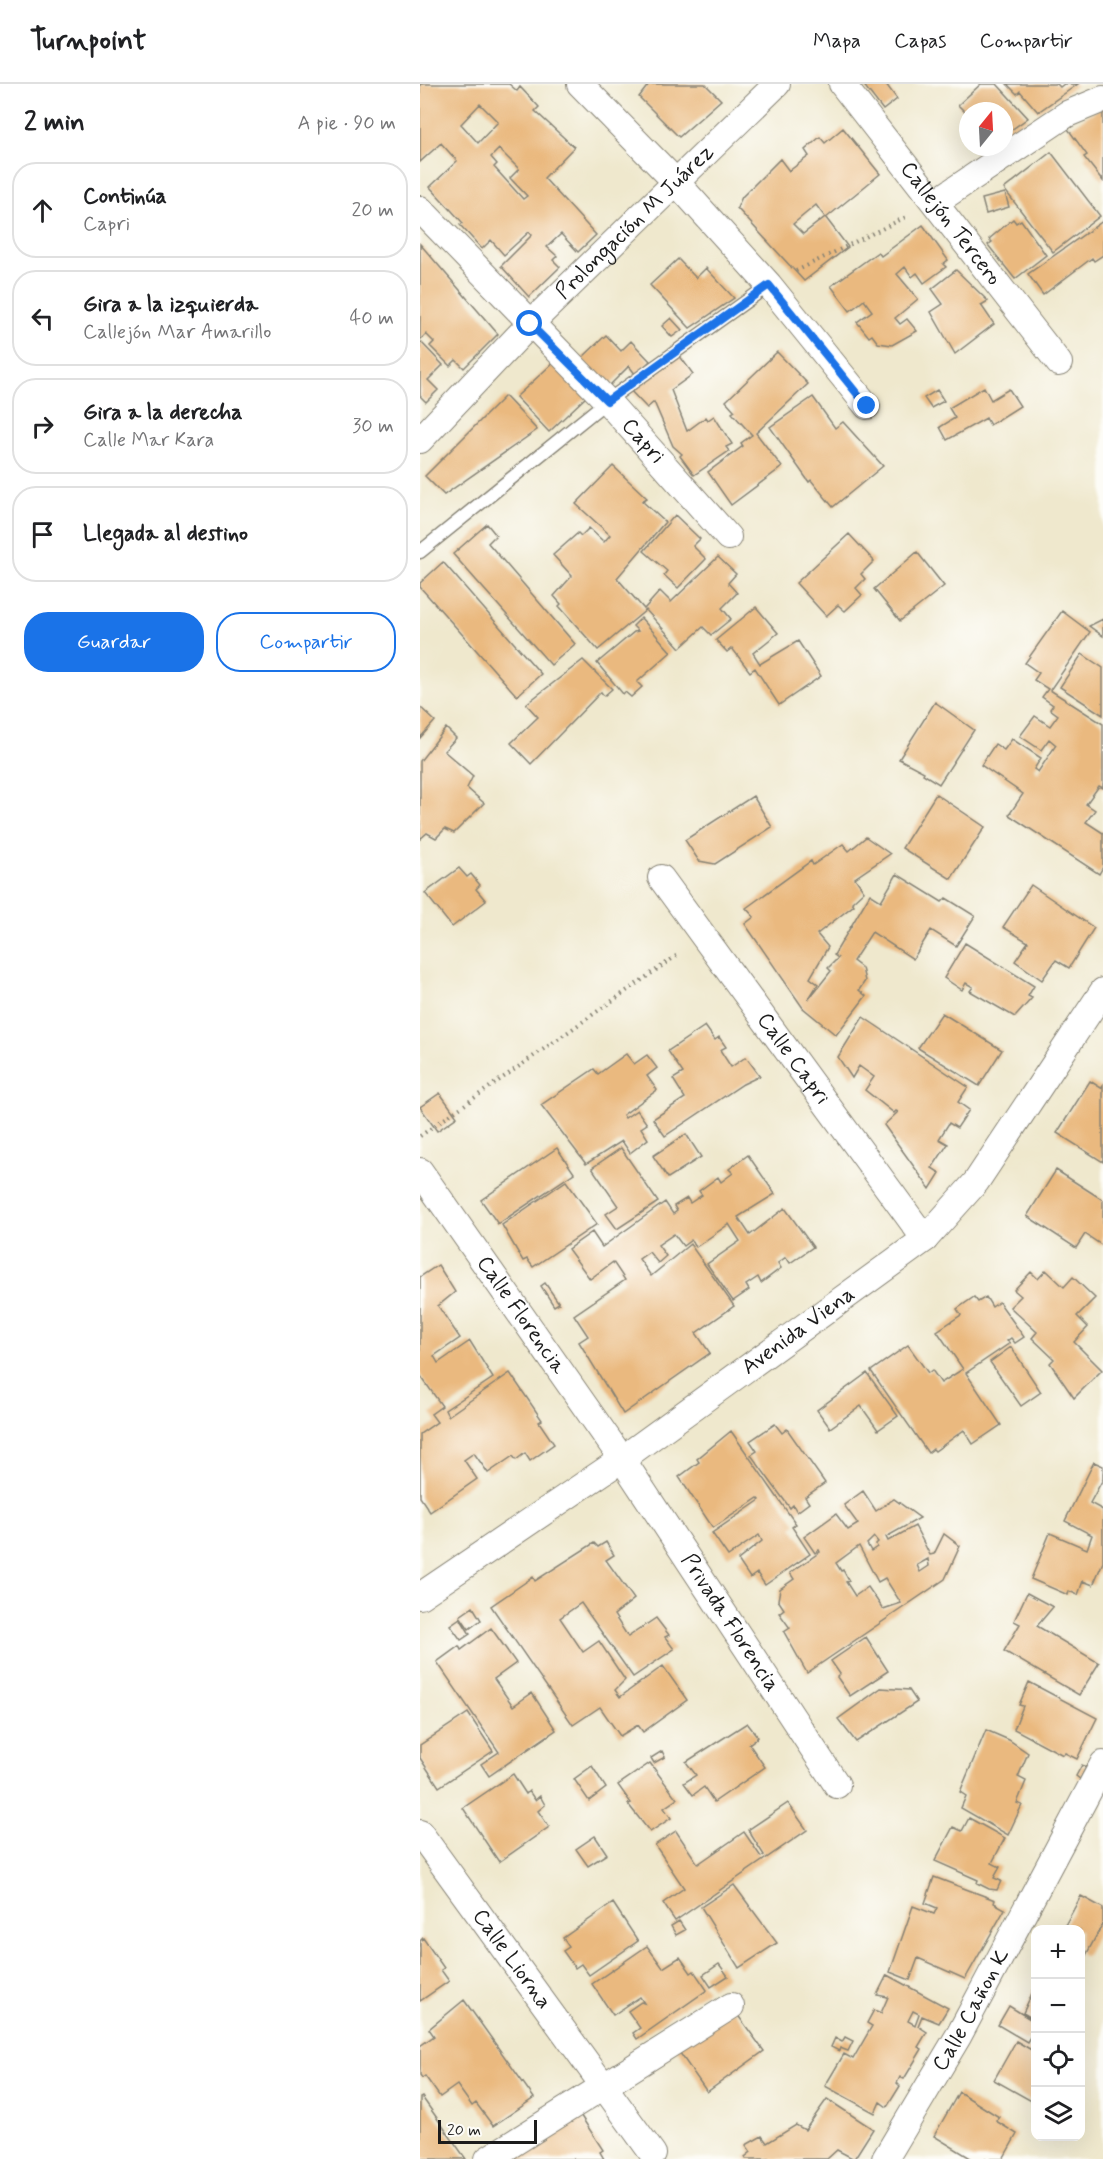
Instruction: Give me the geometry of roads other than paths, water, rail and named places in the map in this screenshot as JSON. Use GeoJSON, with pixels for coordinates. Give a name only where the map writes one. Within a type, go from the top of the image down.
{"type":"FeatureCollection","features":[{"type":"Feature","properties":{"kind":"street"},"geometry":{"type":"LineString","coordinates":[[580,84],[676,182],[769,285],[867,406]]}},
{"type":"Feature","properties":{"kind":"street","name":"Prolongación M Juárez"},"geometry":{"type":"LineString","coordinates":[[420,440],[530,324],[777,84]]}},
{"type":"Feature","properties":{"kind":"street","name":"Callejón Tercero"},"geometry":{"type":"LineString","coordinates":[[843,84],[936,201],[1059,363]]}},
{"type":"Feature","properties":{"kind":"street"},"geometry":{"type":"LineString","coordinates":[[936,201],[1067,114],[1103,99]]}},
{"type":"Feature","properties":{"kind":"street","name":"Capri"},"geometry":{"type":"LineString","coordinates":[[420,209],[607,401],[728,537]]}},
{"type":"Feature","properties":{"kind":"street","name":"Calle Capri"},"geometry":{"type":"LineString","coordinates":[[661,879],[702,938],[925,1239]]}},
{"type":"Feature","properties":{"kind":"street","name":"Avenida Viena"},"geometry":{"type":"LineString","coordinates":[[420,1596],[622,1459],[925,1239],[976,1182],[1103,991]]}},
{"type":"Feature","properties":{"kind":"street","name":"Calle Florencia"},"geometry":{"type":"LineString","coordinates":[[420,1171],[622,1459]]}},
{"type":"Feature","properties":{"kind":"street","name":"Privada Florencia"},"geometry":{"type":"LineString","coordinates":[[622,1459],[837,1785]]}},
{"type":"Feature","properties":{"kind":"street","name":"Calle Cañon K"},"geometry":{"type":"LineString","coordinates":[[885,2159],[959,2035],[1103,1764]]}},
{"type":"Feature","properties":{"kind":"street","name":"Calle Liorna"},"geometry":{"type":"LineString","coordinates":[[420,1833],[652,2154]]}},
{"type":"Feature","properties":{"kind":"street"},"geometry":{"type":"LineString","coordinates":[[488,2159],[731,2006]]}},
{"type":"Feature","properties":{"kind":"lane"},"geometry":{"type":"LineString","coordinates":[[420,552],[607,401],[769,285]]}}]}
